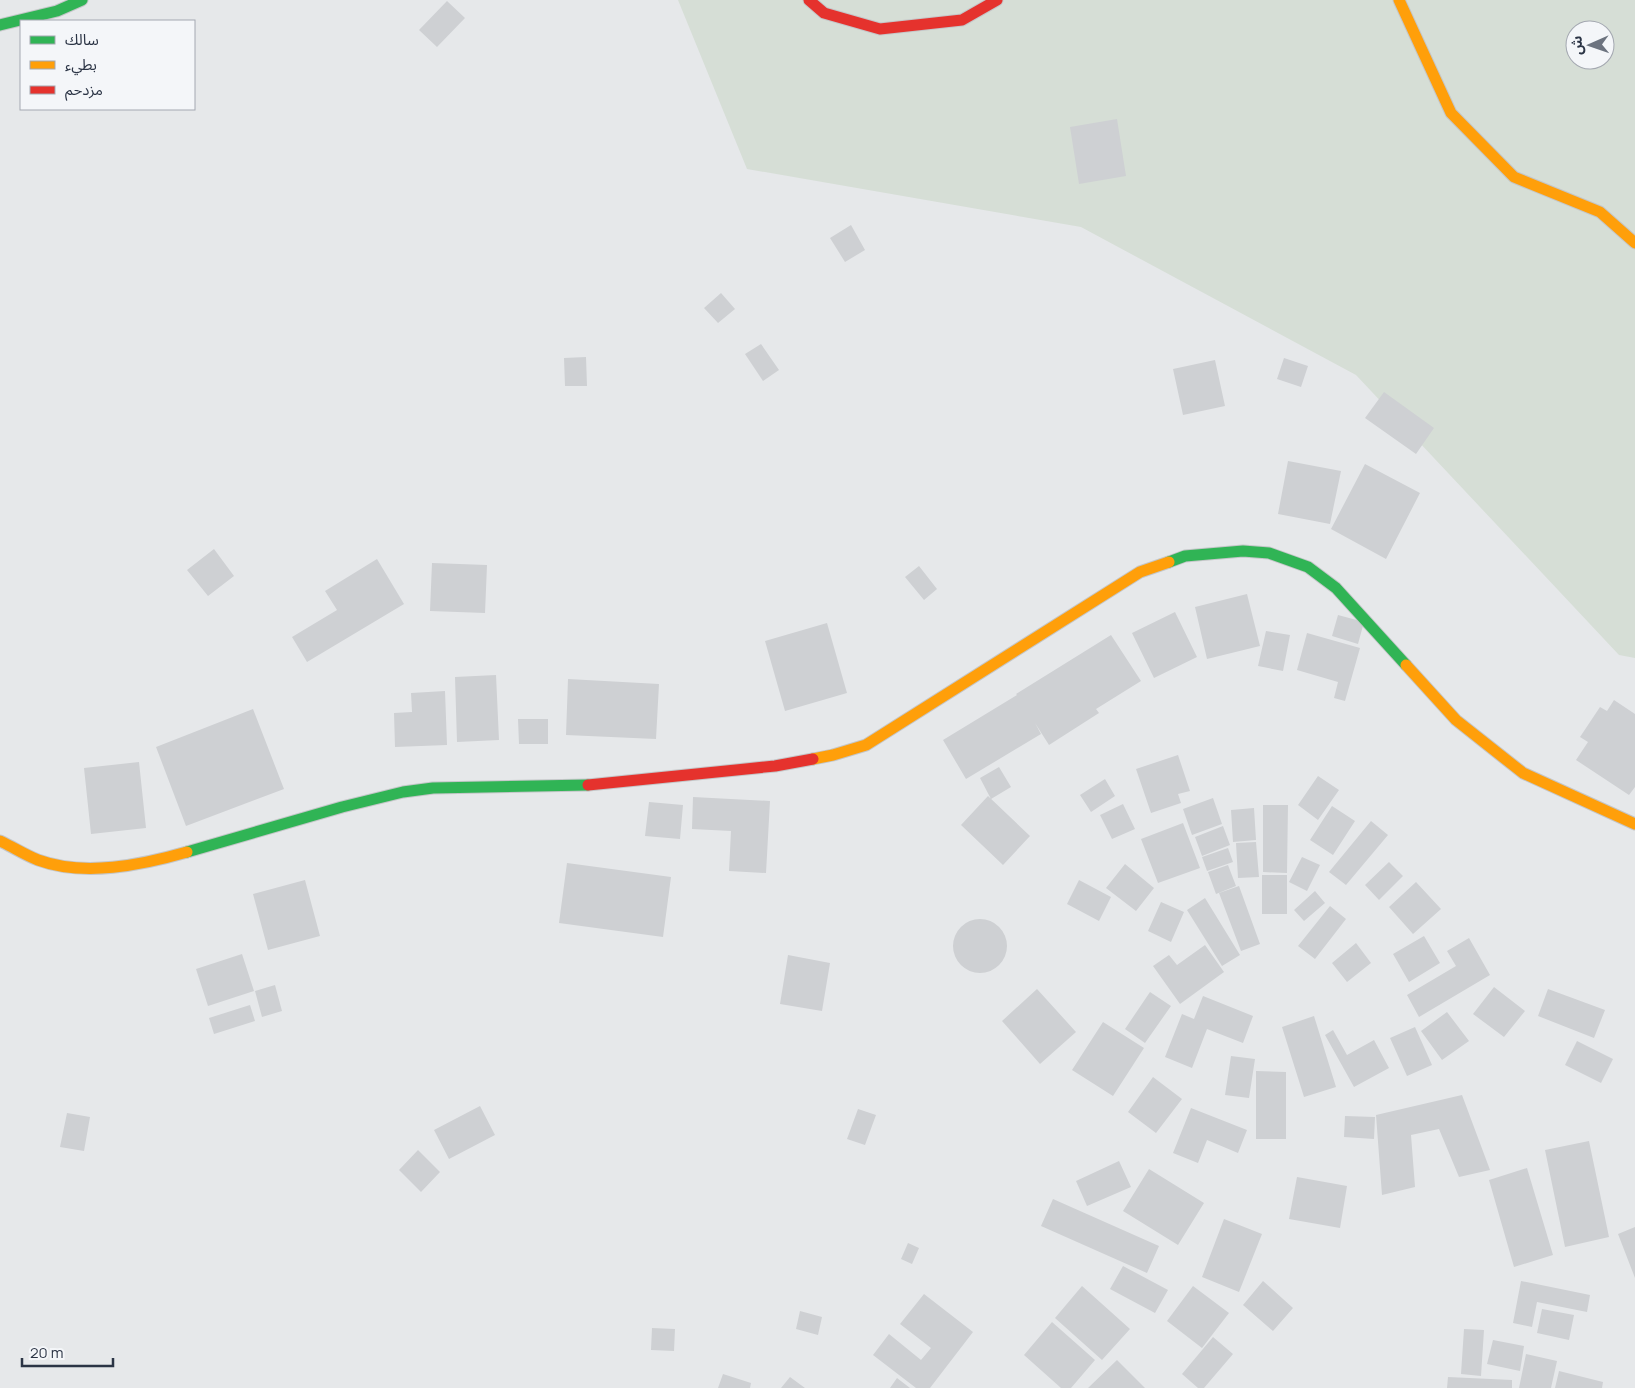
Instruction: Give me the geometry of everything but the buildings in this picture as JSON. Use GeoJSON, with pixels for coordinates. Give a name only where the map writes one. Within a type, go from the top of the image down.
{"type":"FeatureCollection","features":[{"type":"Feature","properties":{"kind":"main road"},"geometry":{"type":"LineString","coordinates":[[20,20],[57,11],[82,0]]}},
{"type":"Feature","properties":{"kind":"main road"},"geometry":{"type":"LineString","coordinates":[[809,0],[824,13],[880,29],[962,20],[998,0]]}},
{"type":"Feature","properties":{"kind":"main road"},"geometry":{"type":"LineString","coordinates":[[1399,0],[1451,113],[1514,177],[1600,212],[1635,243]]}},
{"type":"Feature","properties":{"kind":"main road"},"geometry":{"type":"LineString","coordinates":[[0,25],[20,20]]}},
{"type":"Feature","properties":{"kind":"main road"},"geometry":{"type":"LineString","coordinates":[[0,841],[39,860],[76,868],[107,868],[170,857],[342,807],[403,792],[433,788],[574,786],[775,766],[833,755],[866,744],[1140,572],[1185,556],[1243,551],[1269,553],[1308,567],[1336,588],[1456,720],[1523,773],[1635,824]]}},
{"type":"Feature","properties":{"kind":"shaded area"},"geometry":{"type":"Polygon","coordinates":[[[678,0],[1635,0],[1635,658],[1619,655],[1356,375],[1081,227],[747,169],[678,0]]]}},
{"type":"Feature","properties":{"kind":"traffic: fast"},"geometry":{"type":"LineString","coordinates":[[20,20],[57,11],[82,0]]}},
{"type":"Feature","properties":{"kind":"traffic: fast"},"geometry":{"type":"LineString","coordinates":[[0,25],[20,20]]}},
{"type":"Feature","properties":{"kind":"traffic: fast"},"geometry":{"type":"LineString","coordinates":[[1169,562],[1185,556],[1243,551],[1269,553],[1308,567],[1336,588],[1406,665]]}},
{"type":"Feature","properties":{"kind":"traffic: fast"},"geometry":{"type":"LineString","coordinates":[[187,852],[342,807],[403,792],[433,788],[588,785]]}},
{"type":"Feature","properties":{"kind":"traffic: slow"},"geometry":{"type":"LineString","coordinates":[[1399,0],[1451,113],[1514,177],[1600,212],[1635,243]]}},
{"type":"Feature","properties":{"kind":"traffic: slow"},"geometry":{"type":"LineString","coordinates":[[813,759],[866,745],[1140,572],[1169,562]]}},
{"type":"Feature","properties":{"kind":"traffic: slow"},"geometry":{"type":"LineString","coordinates":[[1406,665],[1456,720],[1523,773],[1635,824]]}},
{"type":"Feature","properties":{"kind":"traffic: slow"},"geometry":{"type":"LineString","coordinates":[[0,841],[38,860],[74,868],[132,865],[187,852]]}},
{"type":"Feature","properties":{"kind":"traffic: jam"},"geometry":{"type":"LineString","coordinates":[[809,0],[824,13],[880,29],[962,20],[997,0]]}},
{"type":"Feature","properties":{"kind":"traffic: jam"},"geometry":{"type":"LineString","coordinates":[[588,785],[775,766],[813,759]]}}]}
